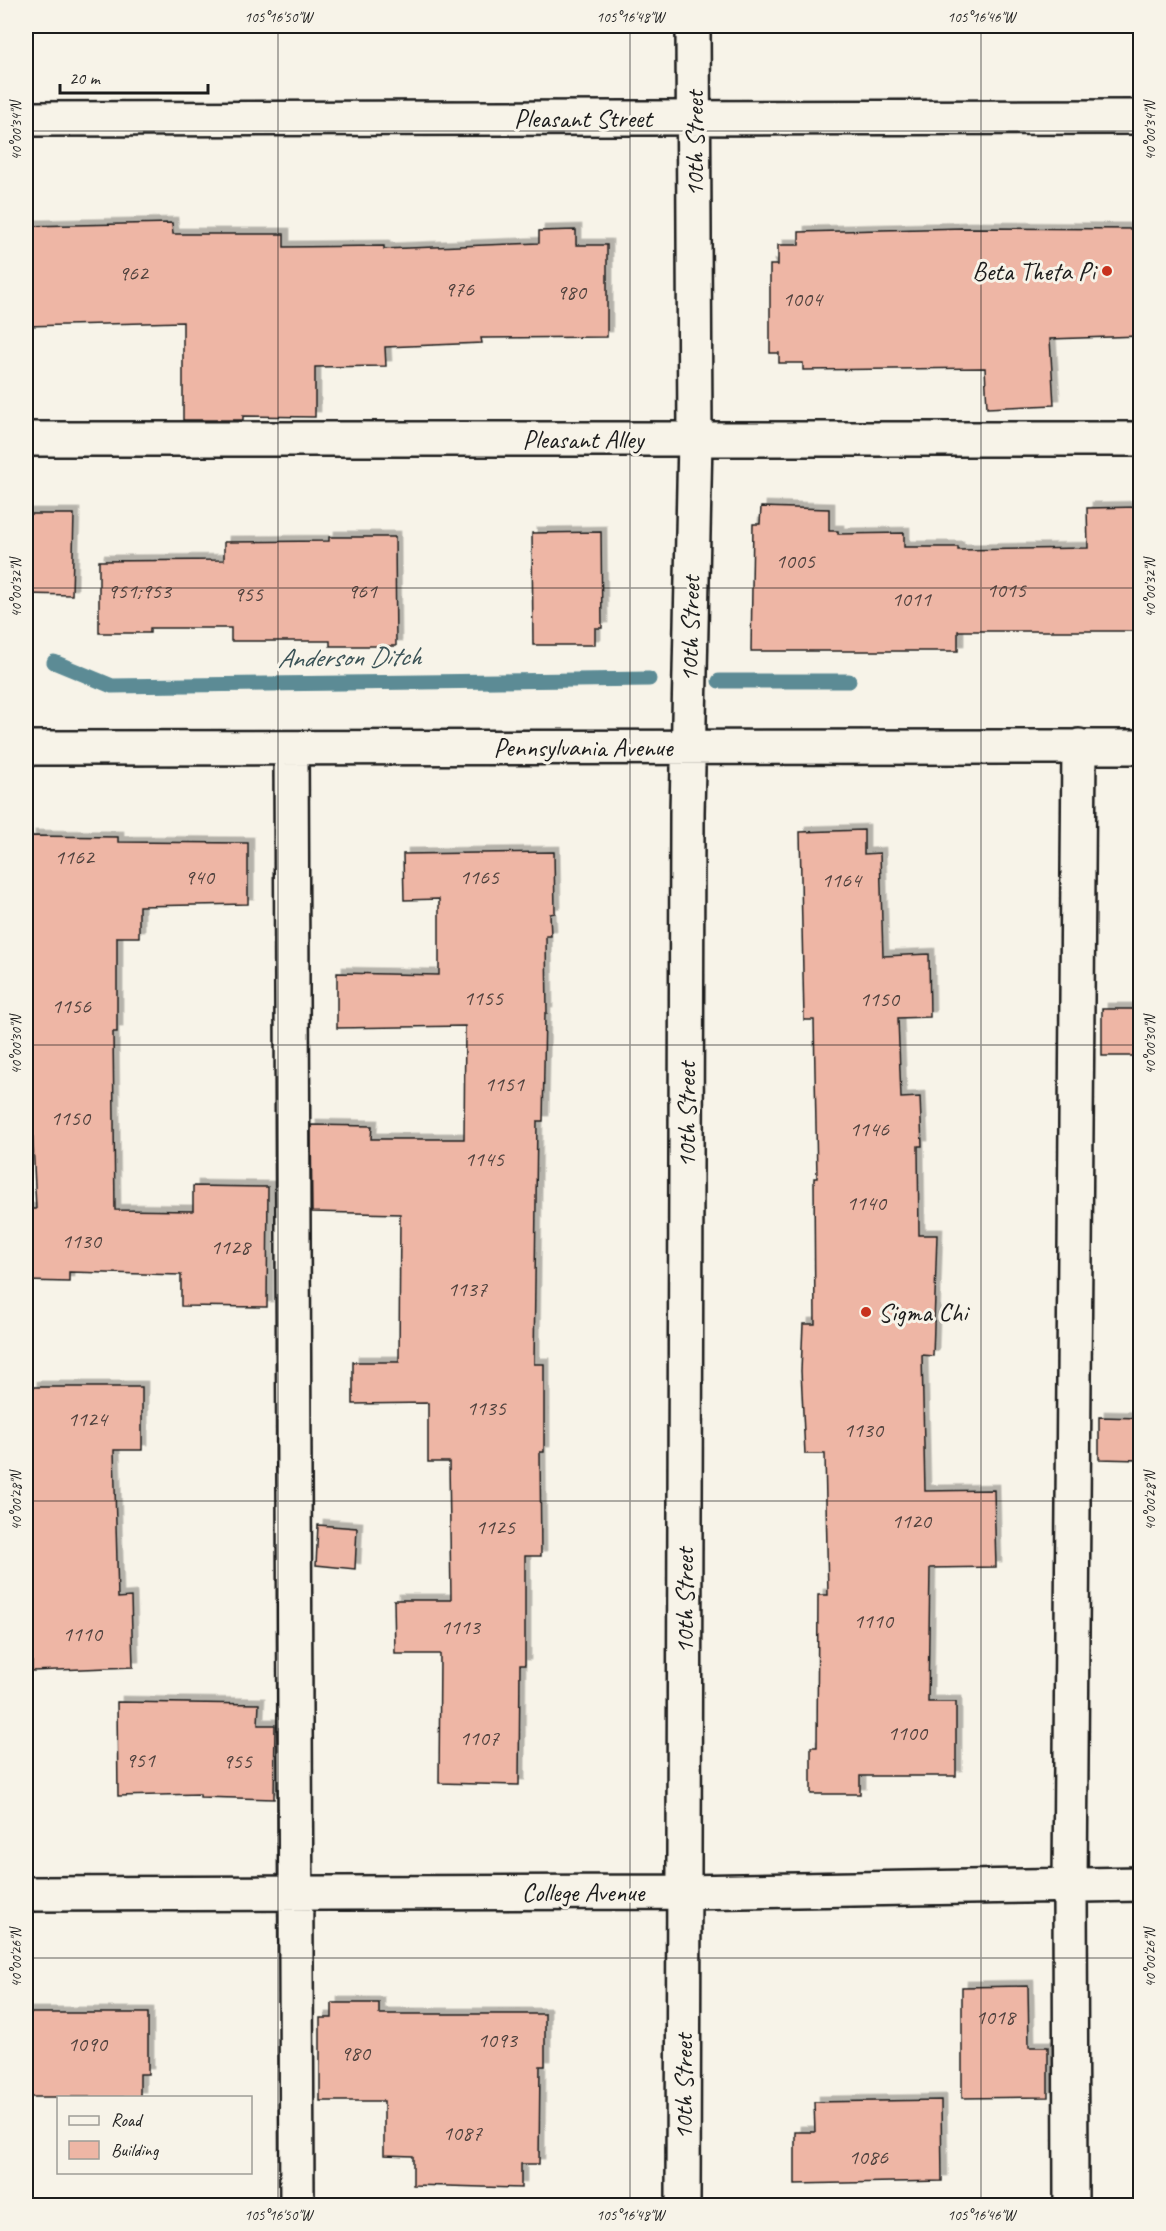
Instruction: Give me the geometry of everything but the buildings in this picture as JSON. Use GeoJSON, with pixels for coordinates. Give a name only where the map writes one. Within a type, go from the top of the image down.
{"type":"FeatureCollection","features":[{"type":"Feature","properties":{"kind":"street","name":"10th Street"},"geometry":{"type":"LineString","coordinates":[[683,2205],[688,746],[695,439],[693,26]]}},
{"type":"Feature","properties":{"kind":"street","name":"Pleasant Street"},"geometry":{"type":"LineString","coordinates":[[26,119],[1140,117]]}},
{"type":"Feature","properties":{"kind":"street","name":"Pleasant Alley"},"geometry":{"type":"LineString","coordinates":[[26,439],[1140,439]]}},
{"type":"Feature","properties":{"kind":"street"},"geometry":{"type":"LineString","coordinates":[[1071,2205],[1070,1884],[1079,746]]}},
{"type":"Feature","properties":{"kind":"street","name":"Pennsylvania Avenue"},"geometry":{"type":"LineString","coordinates":[[26,748],[1140,747]]}},
{"type":"Feature","properties":{"kind":"street"},"geometry":{"type":"LineString","coordinates":[[291,748],[297,2205]]}},
{"type":"Feature","properties":{"kind":"street","name":"College Avenue"},"geometry":{"type":"LineString","coordinates":[[26,1894],[683,1892],[1140,1884]]}},
{"type":"Feature","properties":{"kind":"waterway","name":"Anderson Ditch"},"geometry":{"type":"LineString","coordinates":[[54,662],[112,686],[649,679]]}},
{"type":"Feature","properties":{"kind":"waterway","name":"Anderson Ditch"},"geometry":{"type":"LineString","coordinates":[[719,681],[849,681]]}},
{"type":"Feature","properties":{"kind":"place","name":"Beta Theta Pi"},"geometry":{"type":"Point","coordinates":[1107,271]}},
{"type":"Feature","properties":{"kind":"place","name":"Sigma Chi"},"geometry":{"type":"Point","coordinates":[866,1312]}}]}
